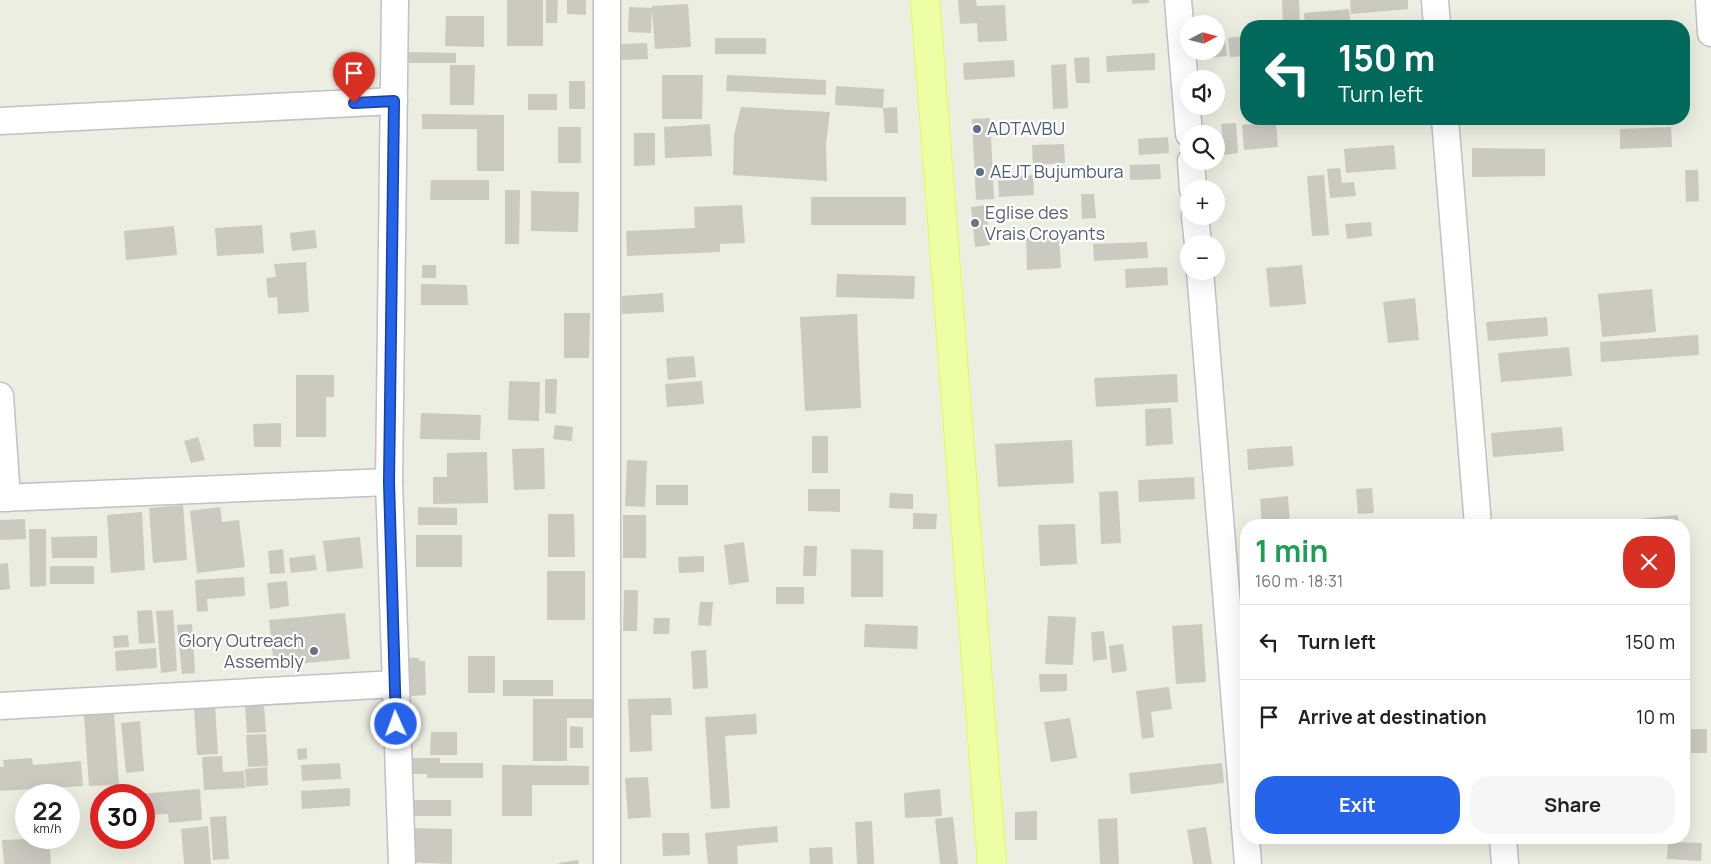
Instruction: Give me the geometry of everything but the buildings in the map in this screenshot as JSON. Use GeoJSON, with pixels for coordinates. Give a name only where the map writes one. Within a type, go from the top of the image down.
{"type":"FeatureCollection","features":[{"type":"Feature","properties":{"kind":"main road"},"geometry":{"type":"LineString","coordinates":[[925,0],[992,864]]}},
{"type":"Feature","properties":{"kind":"street"},"geometry":{"type":"LineString","coordinates":[[394,0],[389,482],[402,864]]}},
{"type":"Feature","properties":{"kind":"street"},"geometry":{"type":"LineString","coordinates":[[607,0],[607,864]]}},
{"type":"Feature","properties":{"kind":"street"},"geometry":{"type":"LineString","coordinates":[[1178,0],[1188,125]]}},
{"type":"Feature","properties":{"kind":"street"},"geometry":{"type":"LineString","coordinates":[[1435,0],[1437,20]]}},
{"type":"Feature","properties":{"kind":"street"},"geometry":{"type":"LineString","coordinates":[[1709,0],[1711,33]]}},
{"type":"Feature","properties":{"kind":"street"},"geometry":{"type":"LineString","coordinates":[[0,121],[394,101]]}},
{"type":"Feature","properties":{"kind":"street"},"geometry":{"type":"LineString","coordinates":[[1445,125],[1478,519]]}},
{"type":"Feature","properties":{"kind":"street"},"geometry":{"type":"LineString","coordinates":[[1201,280],[1240,765]]}},
{"type":"Feature","properties":{"kind":"street"},"geometry":{"type":"LineString","coordinates":[[0,396],[3,498],[389,482]]}},
{"type":"Feature","properties":{"kind":"street"},"geometry":{"type":"LineString","coordinates":[[0,706],[395,684]]}},
{"type":"Feature","properties":{"kind":"street"},"geometry":{"type":"LineString","coordinates":[[1246,844],[1248,864]]}},
{"type":"Feature","properties":{"kind":"street"},"geometry":{"type":"LineString","coordinates":[[1503,844],[1505,864]]}},
{"type":"Feature","properties":{"kind":"place","name":"ADTAVBU"},"geometry":{"type":"Point","coordinates":[977,129]}},
{"type":"Feature","properties":{"kind":"place","name":"AEJT Bujumbura"},"geometry":{"type":"Point","coordinates":[980,172]}},
{"type":"Feature","properties":{"kind":"place","name":"Eglise des Vrais Croyants"},"geometry":{"type":"Point","coordinates":[975,223]}},
{"type":"Feature","properties":{"kind":"place","name":"Glory Outreach Assembly"},"geometry":{"type":"Point","coordinates":[314,651]}},
{"type":"Feature","properties":{"kind":"route"},"geometry":{"type":"LineString","coordinates":[[354,103],[394,101],[389,482],[396,724]]}}]}
